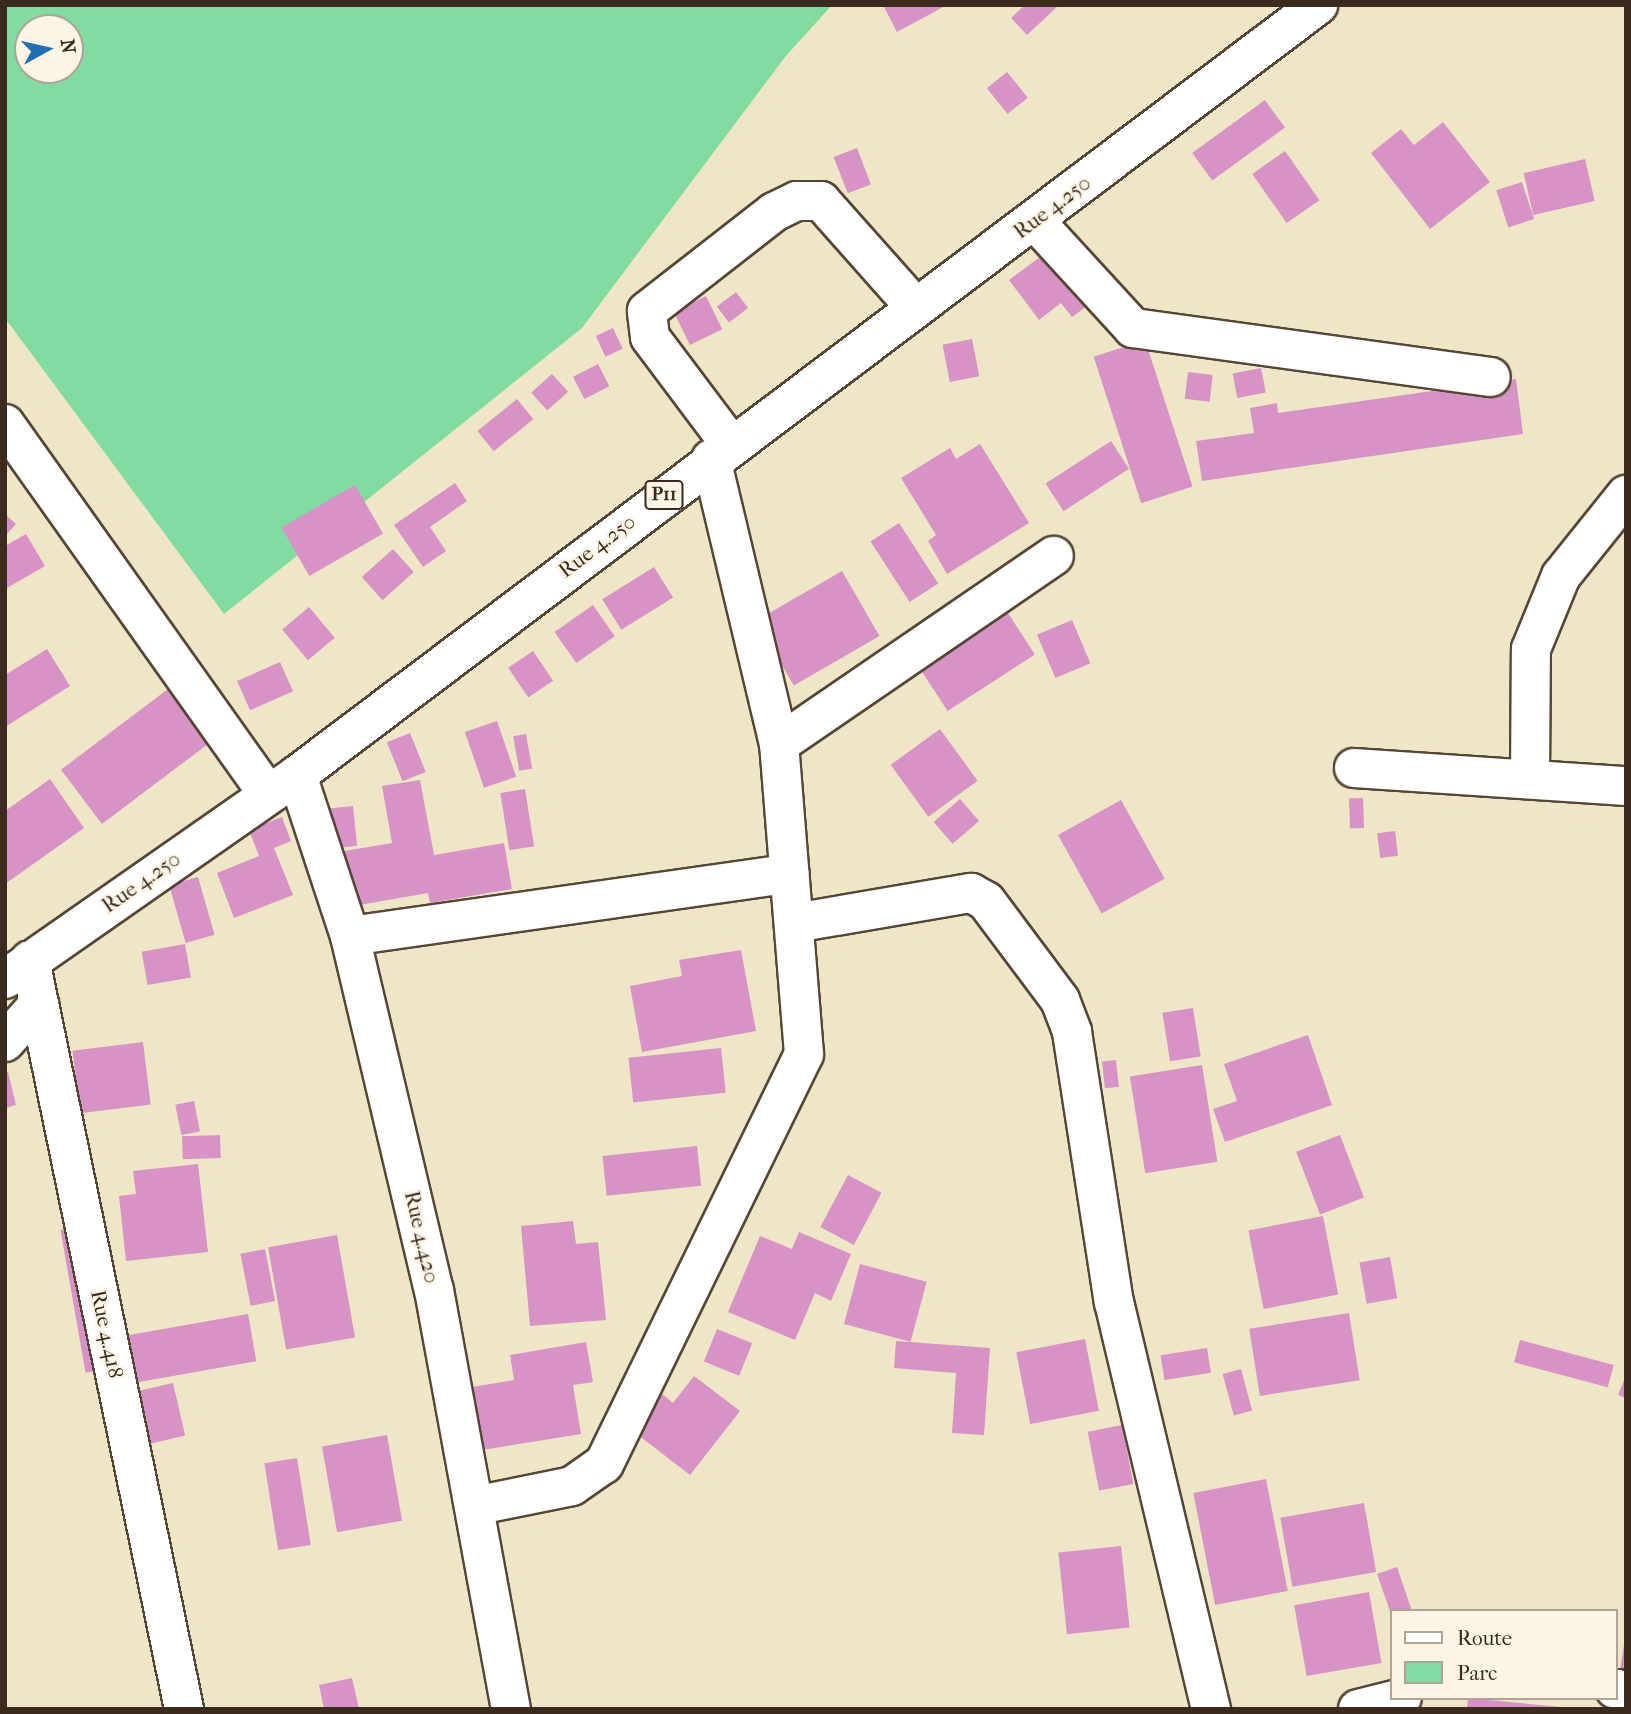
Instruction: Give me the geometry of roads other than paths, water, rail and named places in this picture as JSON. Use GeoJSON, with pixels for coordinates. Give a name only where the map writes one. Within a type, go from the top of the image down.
{"type":"FeatureCollection","features":[{"type":"Feature","properties":{"kind":"street","name":"Rue 4.250"},"geometry":{"type":"LineString","coordinates":[[18,969],[283,784],[721,452],[1035,221],[1318,5]]}},
{"type":"Feature","properties":{"kind":"street"},"geometry":{"type":"LineString","coordinates":[[474,1506],[572,1486],[604,1464],[804,1054],[779,744],[721,452],[650,337],[647,311],[774,212],[797,201],[821,201],[916,308]]}},
{"type":"Feature","properties":{"kind":"street"},"geometry":{"type":"LineString","coordinates":[[1035,221],[1133,328],[1491,377]]}},
{"type":"Feature","properties":{"kind":"street","name":"Rue 4.420"},"geometry":{"type":"LineString","coordinates":[[5,425],[283,784],[350,936],[434,1290],[511,1709]]}},
{"type":"Feature","properties":{"kind":"street"},"geometry":{"type":"LineString","coordinates":[[1530,779],[1531,649],[1561,576],[1626,495]]}},
{"type":"Feature","properties":{"kind":"street"},"geometry":{"type":"LineString","coordinates":[[779,744],[1054,556]]}},
{"type":"Feature","properties":{"kind":"street"},"geometry":{"type":"LineString","coordinates":[[1353,768],[1626,786]]}},
{"type":"Feature","properties":{"kind":"street"},"geometry":{"type":"LineString","coordinates":[[350,936],[790,873]]}},
{"type":"Feature","properties":{"kind":"street"},"geometry":{"type":"LineString","coordinates":[[795,923],[971,893],[986,901],[1060,1000],[1072,1032],[1114,1302],[1211,1709]]}},
{"type":"Feature","properties":{"kind":"street","name":"Rue 4.418"},"geometry":{"type":"LineString","coordinates":[[18,969],[39,1004],[184,1709]]}},
{"type":"Feature","properties":{"kind":"street"},"geometry":{"type":"LineString","coordinates":[[5,1042],[39,1004]]}},
{"type":"Feature","properties":{"kind":"street"},"geometry":{"type":"LineString","coordinates":[[1358,1709],[1394,1700]]}}]}
